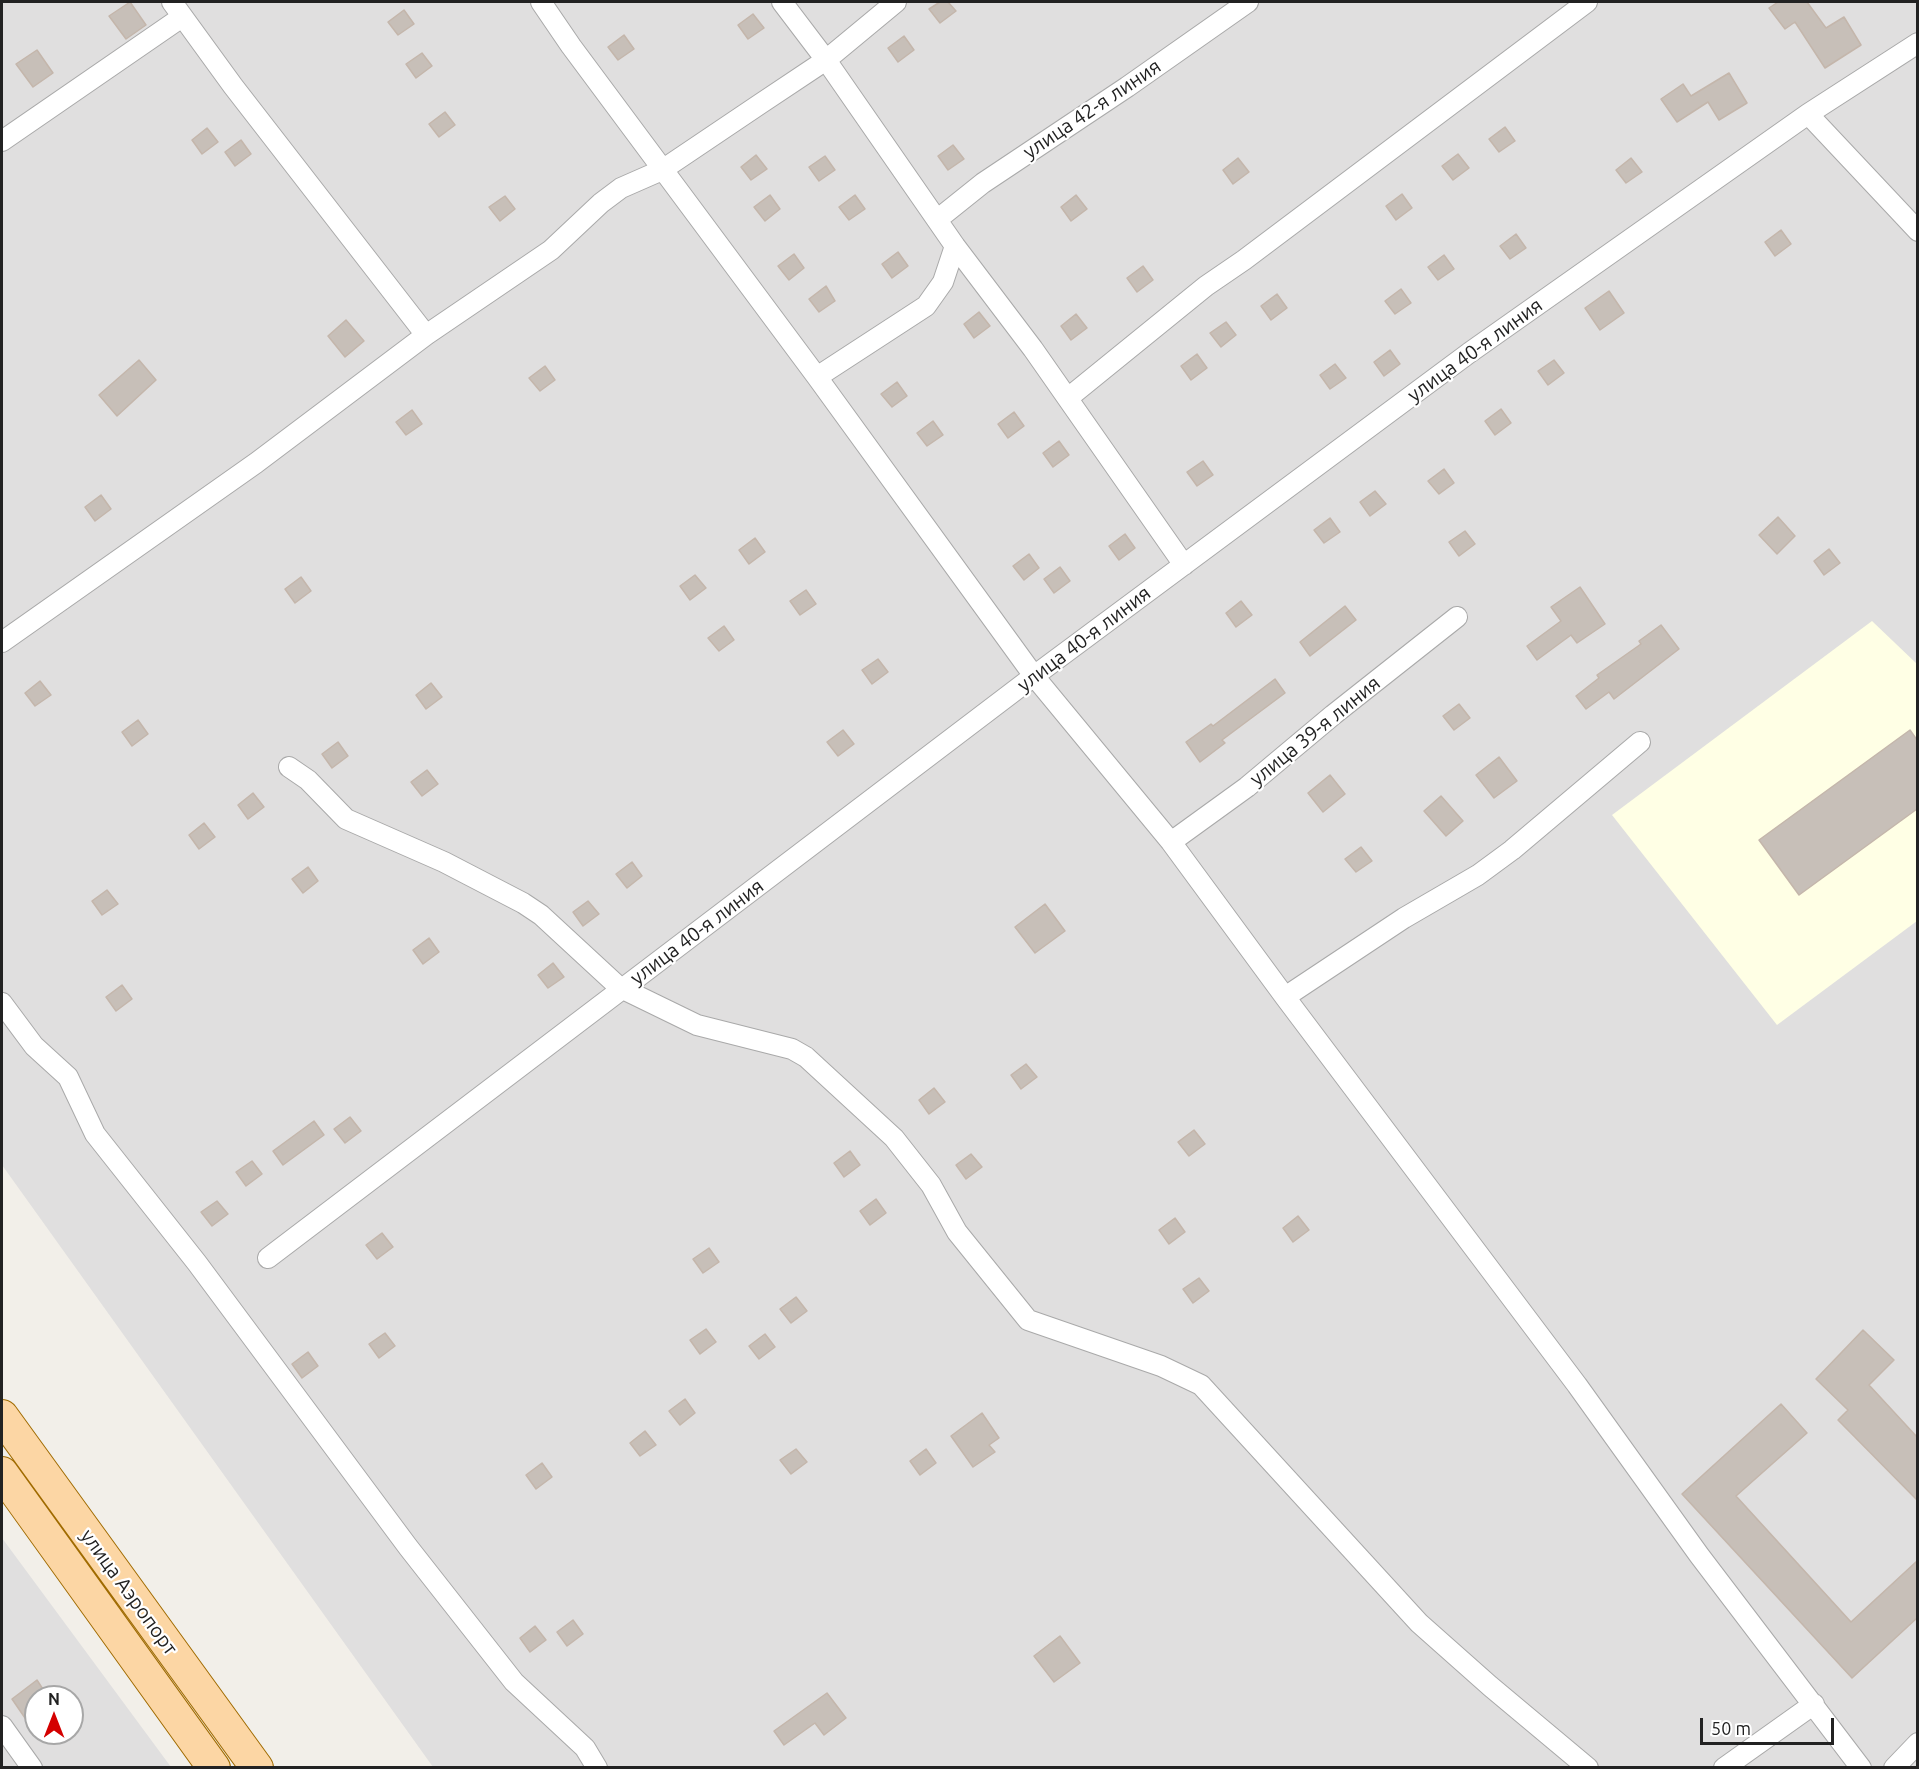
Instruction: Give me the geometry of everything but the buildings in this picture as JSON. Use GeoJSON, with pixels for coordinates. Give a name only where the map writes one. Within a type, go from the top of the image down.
{"type":"FeatureCollection","features":[{"type":"Feature","properties":{"kind":"main road","name":"улица Аэропорт"},"geometry":{"type":"LineString","coordinates":[[2,1416],[257,1767]]}},
{"type":"Feature","properties":{"kind":"main road","name":"улица Аэропорт"},"geometry":{"type":"LineString","coordinates":[[2,1473],[214,1767]]}},
{"type":"Feature","properties":{"kind":"street"},"geometry":{"type":"LineString","coordinates":[[541,2],[571,46],[1035,676],[1171,842],[1577,1385],[1699,1555],[1861,1767]]}},
{"type":"Feature","properties":{"kind":"street"},"geometry":{"type":"LineString","coordinates":[[782,2],[955,246],[1068,398],[1184,565]]}},
{"type":"Feature","properties":{"kind":"street"},"geometry":{"type":"LineString","coordinates":[[2,642],[256,463],[426,335],[551,250],[601,203],[621,188],[662,170],[825,60],[896,2]]}},
{"type":"Feature","properties":{"kind":"street","name":"улица 42-я линия"},"geometry":{"type":"LineString","coordinates":[[938,219],[982,183],[1127,87],[1248,2]]}},
{"type":"Feature","properties":{"kind":"street"},"geometry":{"type":"LineString","coordinates":[[1068,398],[1206,286],[1244,260],[1587,2]]}},
{"type":"Feature","properties":{"kind":"street"},"geometry":{"type":"LineString","coordinates":[[2,141],[177,9],[232,86],[426,335]]}},
{"type":"Feature","properties":{"kind":"street","name":"улица 40-я линия"},"geometry":{"type":"LineString","coordinates":[[268,1258],[1035,676],[1469,353],[1808,114],[1917,43]]}},
{"type":"Feature","properties":{"kind":"street"},"geometry":{"type":"LineString","coordinates":[[1808,114],[1917,231]]}},
{"type":"Feature","properties":{"kind":"street"},"geometry":{"type":"LineString","coordinates":[[817,377],[926,306],[943,282],[955,246]]}},
{"type":"Feature","properties":{"kind":"street","name":"улица 39-я линия"},"geometry":{"type":"LineString","coordinates":[[1171,842],[1247,787],[1457,617]]}},
{"type":"Feature","properties":{"kind":"street"},"geometry":{"type":"LineString","coordinates":[[1285,997],[1404,918],[1487,869],[1640,742]]}},
{"type":"Feature","properties":{"kind":"street"},"geometry":{"type":"LineString","coordinates":[[289,767],[308,780],[346,819],[444,862],[523,903],[541,915],[622,989],[697,1025],[792,1048],[806,1056],[894,1138],[931,1185],[957,1232],[1028,1320],[1161,1366],[1201,1385],[1419,1623],[1588,1767]]}},
{"type":"Feature","properties":{"kind":"street"},"geometry":{"type":"LineString","coordinates":[[2,1003],[34,1046],[68,1077],[95,1134],[198,1263],[408,1547],[514,1682],[585,1748],[597,1767]]}},
{"type":"Feature","properties":{"kind":"street"},"geometry":{"type":"LineString","coordinates":[[1724,1767],[1815,1704]]}},
{"type":"Feature","properties":{"kind":"street"},"geometry":{"type":"LineString","coordinates":[[2,1726],[32,1767]]}},
{"type":"Feature","properties":{"kind":"street"},"geometry":{"type":"LineString","coordinates":[[1894,1767],[1917,1743]]}},
{"type":"Feature","properties":{"kind":"shaded area"},"geometry":{"type":"Polygon","coordinates":[[[2,2],[1917,2],[1917,1767],[433,1767],[2,1165],[2,2]]]}},
{"type":"Feature","properties":{"kind":"shaded area"},"geometry":{"type":"Polygon","coordinates":[[[1872,621],[1917,664],[1917,921],[1777,1025],[1612,815],[1872,621]]]}},
{"type":"Feature","properties":{"kind":"shaded area"},"geometry":{"type":"Polygon","coordinates":[[[2,1538],[171,1767],[2,1767],[2,1538]]]}}]}
